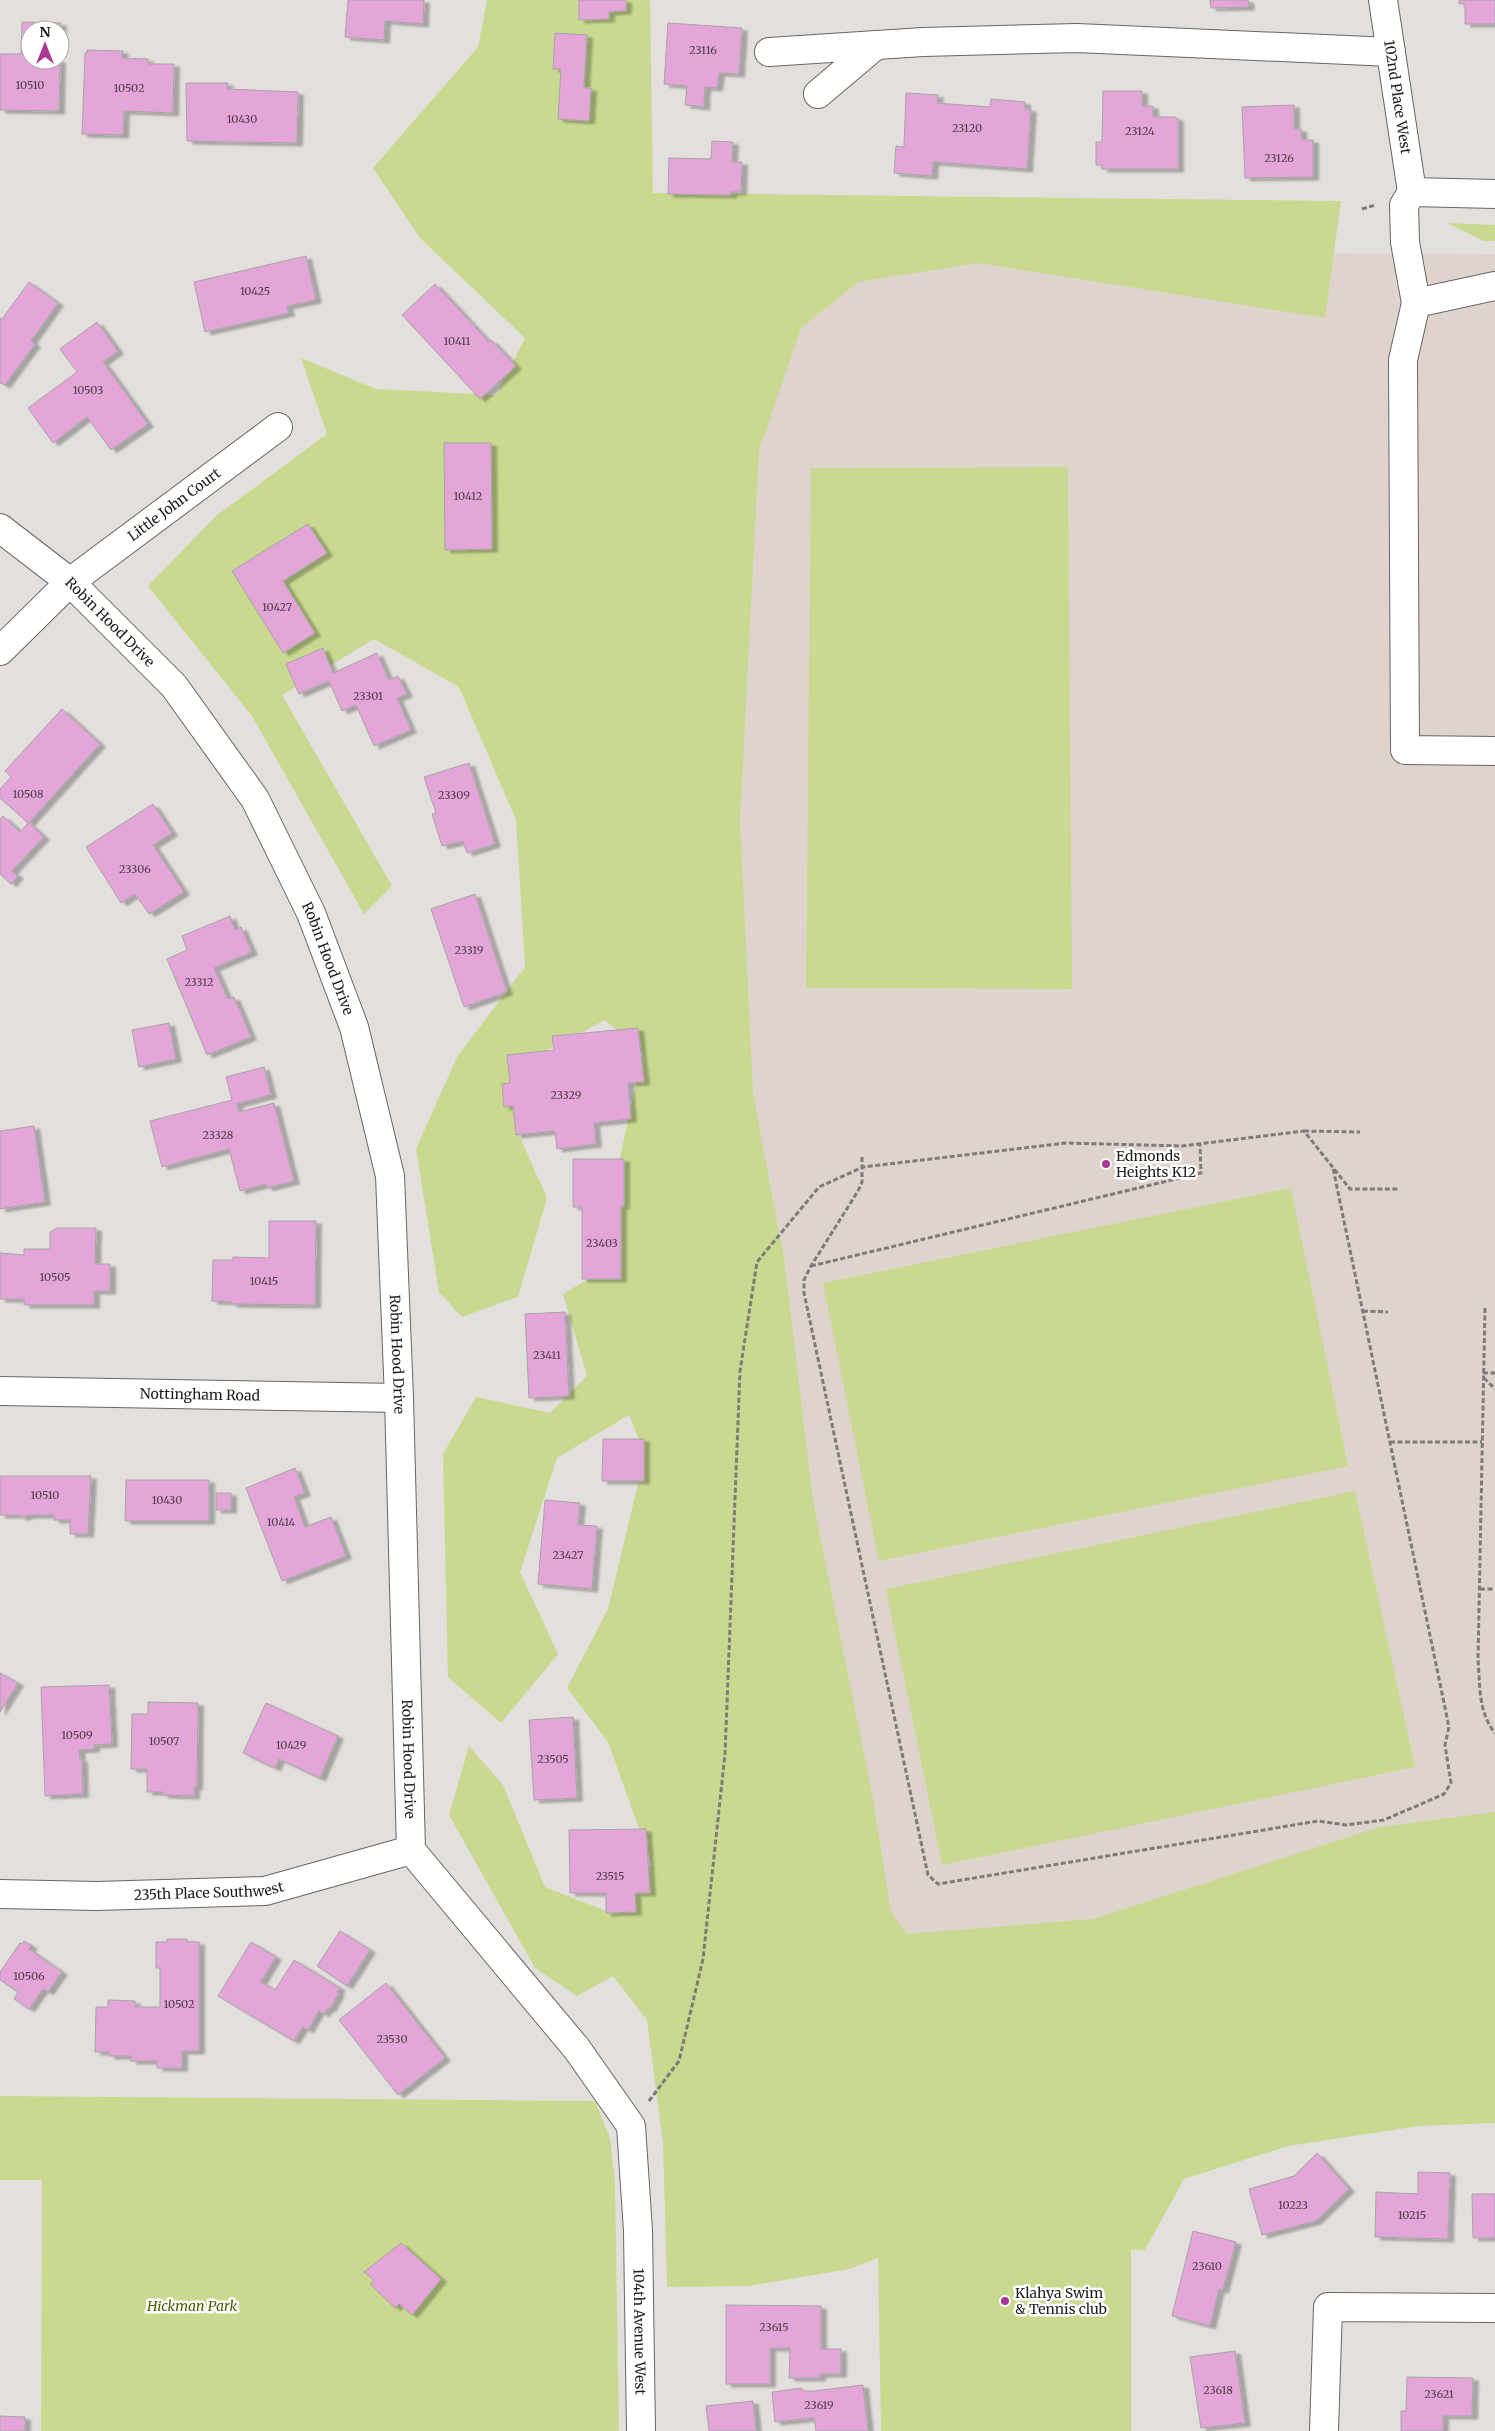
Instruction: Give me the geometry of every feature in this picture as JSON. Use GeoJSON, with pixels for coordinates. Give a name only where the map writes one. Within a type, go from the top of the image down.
{"type":"FeatureCollection","features":[{"type":"Feature","properties":{"kind":"street","name":"102nd Place West"},"geometry":{"type":"LineString","coordinates":[[1383,0],[1412,192]]}},
{"type":"Feature","properties":{"kind":"street"},"geometry":{"type":"LineString","coordinates":[[769,52],[876,45],[1077,38],[1391,52]]}},
{"type":"Feature","properties":{"kind":"street"},"geometry":{"type":"LineString","coordinates":[[818,94],[876,45]]}},
{"type":"Feature","properties":{"kind":"street"},"geometry":{"type":"LineString","coordinates":[[1495,194],[1412,192],[1404,205],[1405,242],[1416,303],[1403,360],[1405,750],[1495,751]]}},
{"type":"Feature","properties":{"kind":"street"},"geometry":{"type":"LineString","coordinates":[[1416,303],[1495,286]]}},
{"type":"Feature","properties":{"kind":"street","name":"Little John Court"},"geometry":{"type":"LineString","coordinates":[[0,652],[70,582],[278,427]]}},
{"type":"Feature","properties":{"kind":"street","name":"Robin Hood Drive"},"geometry":{"type":"LineString","coordinates":[[0,528],[70,582],[174,686],[255,799],[311,913],[354,1027],[390,1176],[399,1398],[411,1850]]}},
{"type":"Feature","properties":{"kind":"street","name":"Nottingham Road"},"geometry":{"type":"LineString","coordinates":[[0,1391],[399,1398]]}},
{"type":"Feature","properties":{"kind":"street"},"geometry":{"type":"LineString","coordinates":[[411,1850],[577,2049],[631,2126]]}},
{"type":"Feature","properties":{"kind":"street","name":"235th Place Southwest"},"geometry":{"type":"LineString","coordinates":[[0,1894],[97,1896],[265,1891],[411,1850]]}},
{"type":"Feature","properties":{"kind":"street","name":"104th Avenue West"},"geometry":{"type":"LineString","coordinates":[[631,2126],[638,2231],[641,2431]]}},
{"type":"Feature","properties":{"kind":"street"},"geometry":{"type":"LineString","coordinates":[[1324,2431],[1328,2307],[1495,2308]]}},
{"type":"Feature","properties":{"kind":"path"},"geometry":{"type":"LineString","coordinates":[[1304,1131],[1350,1189],[1398,1189]]}},
{"type":"Feature","properties":{"kind":"path"},"geometry":{"type":"LineString","coordinates":[[631,2126],[679,2062],[703,1959],[725,1754],[740,1371],[757,1262],[819,1187],[862,1166],[1066,1143],[1182,1146],[1304,1131],[1360,1132]]}},
{"type":"Feature","properties":{"kind":"path"},"geometry":{"type":"LineString","coordinates":[[811,1266],[1201,1173],[1200,1144]]}},
{"type":"Feature","properties":{"kind":"path"},"geometry":{"type":"LineString","coordinates":[[862,1156],[862,1182],[858,1191],[804,1280],[806,1302],[928,1875],[938,1884],[1318,1821],[1346,1824],[1384,1820],[1444,1794],[1451,1783],[1445,1745],[1449,1728],[1333,1168]]}},
{"type":"Feature","properties":{"kind":"path"},"geometry":{"type":"LineString","coordinates":[[1485,1308],[1478,1659],[1481,1703],[1487,1723],[1495,1733]]}},
{"type":"Feature","properties":{"kind":"path"},"geometry":{"type":"LineString","coordinates":[[1363,1311],[1388,1312]]}},
{"type":"Feature","properties":{"kind":"path"},"geometry":{"type":"LineString","coordinates":[[1483,1373],[1495,1373]]}},
{"type":"Feature","properties":{"kind":"path"},"geometry":{"type":"LineString","coordinates":[[1484,1378],[1495,1389]]}},
{"type":"Feature","properties":{"kind":"path"},"geometry":{"type":"LineString","coordinates":[[1390,1442],[1482,1442]]}},
{"type":"Feature","properties":{"kind":"path"},"geometry":{"type":"LineString","coordinates":[[1480,1589],[1495,1589]]}},
{"type":"Feature","properties":{"kind":"shaded area","name":"Edmonds Heights K12"},"geometry":{"type":"Polygon","coordinates":[[[734,250],[1495,254],[1495,2085],[701,2074],[734,250]]]}},
{"type":"Feature","properties":{"kind":"green space"},"geometry":{"type":"Polygon","coordinates":[[[487,0],[650,0],[653,193],[1341,201],[1325,318],[978,263],[858,282],[801,328],[759,451],[740,820],[753,1093],[784,1258],[813,1500],[873,1799],[891,1912],[907,1934],[1093,1919],[1380,1827],[1495,1812],[1495,2123],[1419,2126],[1288,2146],[1184,2179],[1145,2250],[1131,2250],[1131,2431],[881,2431],[878,2258],[849,2269],[748,2286],[667,2287],[663,2143],[647,2020],[613,1976],[577,1996],[535,1968],[449,1815],[469,1746],[503,1785],[545,1887],[614,1914],[652,1865],[608,1742],[567,1688],[608,1609],[645,1455],[629,1415],[557,1458],[520,1572],[558,1654],[501,1723],[448,1677],[443,1454],[476,1397],[550,1413],[587,1376],[563,1294],[616,1263],[618,1166],[643,1053],[605,1020],[538,1055],[518,1133],[547,1198],[518,1297],[462,1317],[439,1292],[416,1149],[457,1057],[525,967],[516,820],[459,687],[374,639],[282,695],[392,886],[364,914],[252,716],[148,586],[216,516],[327,434],[301,358],[376,389],[496,395],[525,338],[420,238],[373,168],[478,47],[487,0]]]}},
{"type":"Feature","properties":{"kind":"green space"},"geometry":{"type":"Polygon","coordinates":[[[1447,223],[1495,225],[1495,241],[1484,241],[1447,223]]]}},
{"type":"Feature","properties":{"kind":"green space"},"geometry":{"type":"Polygon","coordinates":[[[1068,467],[1072,989],[806,988],[811,468],[1068,467]]]}},
{"type":"Feature","properties":{"kind":"green space"},"geometry":{"type":"Polygon","coordinates":[[[1291,1188],[1348,1466],[879,1561],[823,1283],[1291,1188]]]}},
{"type":"Feature","properties":{"kind":"green space"},"geometry":{"type":"Polygon","coordinates":[[[1355,1491],[1415,1767],[942,1865],[886,1589],[1355,1491]]]}},
{"type":"Feature","properties":{"kind":"green space","name":"Hickman Park"},"geometry":{"type":"Polygon","coordinates":[[[0,2096],[595,2101],[610,2138],[615,2182],[619,2431],[41,2431],[42,2180],[0,2180],[0,2096]]]}},
{"type":"Feature","properties":{"kind":"building"},"geometry":{"type":"Polygon","coordinates":[[[348,0],[424,0],[423,24],[385,21],[384,40],[345,37],[348,0]]]}},
{"type":"Feature","properties":{"kind":"building"},"geometry":{"type":"Polygon","coordinates":[[[579,0],[626,0],[626,11],[609,12],[609,19],[579,20],[579,0]]]}},
{"type":"Feature","properties":{"kind":"building"},"geometry":{"type":"Polygon","coordinates":[[[1210,0],[1248,0],[1249,7],[1211,8],[1210,0]]]}},
{"type":"Feature","properties":{"kind":"building"},"geometry":{"type":"Polygon","coordinates":[[[1459,0],[1495,0],[1495,24],[1465,24],[1465,4],[1459,4],[1459,0]]]}},
{"type":"Feature","properties":{"kind":"building"},"geometry":{"type":"Polygon","coordinates":[[[668,23],[742,28],[739,74],[719,73],[717,88],[705,87],[704,107],[685,105],[687,86],[664,84],[668,23]]]}},
{"type":"Feature","properties":{"kind":"building"},"geometry":{"type":"Polygon","coordinates":[[[555,33],[587,35],[584,88],[591,88],[589,121],[558,119],[561,69],[553,69],[555,33]]]}},
{"type":"Feature","properties":{"kind":"building"},"geometry":{"type":"Polygon","coordinates":[[[87,50],[123,51],[122,58],[148,59],[148,64],[174,64],[173,113],[124,111],[123,135],[82,134],[85,53],[87,53],[87,50]]]}},
{"type":"Feature","properties":{"kind":"building"},"geometry":{"type":"Polygon","coordinates":[[[0,54],[20,54],[20,70],[60,70],[59,111],[0,110],[0,54]]]}},
{"type":"Feature","properties":{"kind":"building"},"geometry":{"type":"Polygon","coordinates":[[[186,83],[228,83],[227,89],[298,92],[297,143],[187,141],[186,83]]]}},
{"type":"Feature","properties":{"kind":"building"},"geometry":{"type":"Polygon","coordinates":[[[1103,91],[1142,91],[1142,106],[1153,106],[1153,117],[1175,117],[1178,119],[1178,169],[1102,169],[1102,165],[1096,165],[1096,142],[1102,142],[1103,91]]]}},
{"type":"Feature","properties":{"kind":"building"},"geometry":{"type":"Polygon","coordinates":[[[906,93],[938,95],[937,103],[990,107],[991,99],[1025,102],[1025,109],[1031,109],[1027,169],[933,162],[932,176],[894,173],[896,146],[904,147],[906,93]]]}},
{"type":"Feature","properties":{"kind":"building"},"geometry":{"type":"Polygon","coordinates":[[[1294,105],[1294,129],[1301,129],[1302,140],[1313,140],[1313,177],[1245,178],[1242,107],[1294,105]]]}},
{"type":"Feature","properties":{"kind":"building"},"geometry":{"type":"Polygon","coordinates":[[[712,141],[733,142],[732,162],[742,162],[741,192],[731,192],[731,195],[668,194],[669,158],[711,159],[712,141]]]}},
{"type":"Feature","properties":{"kind":"building"},"geometry":{"type":"Polygon","coordinates":[[[306,256],[316,300],[287,306],[289,313],[205,332],[194,282],[306,256]]]}},
{"type":"Feature","properties":{"kind":"building"},"geometry":{"type":"Polygon","coordinates":[[[29,282],[58,303],[31,341],[35,344],[5,385],[0,383],[0,318],[2,319],[29,282]]]}},
{"type":"Feature","properties":{"kind":"building"},"geometry":{"type":"Polygon","coordinates":[[[435,284],[489,342],[491,340],[516,366],[480,399],[402,315],[435,284]]]}},
{"type":"Feature","properties":{"kind":"building"},"geometry":{"type":"Polygon","coordinates":[[[97,322],[118,351],[103,362],[148,424],[111,450],[87,417],[53,443],[28,408],[77,372],[60,349],[97,322]]]}},
{"type":"Feature","properties":{"kind":"building"},"geometry":{"type":"Polygon","coordinates":[[[444,443],[491,443],[492,549],[445,550],[444,443]]]}},
{"type":"Feature","properties":{"kind":"building"},"geometry":{"type":"Polygon","coordinates":[[[308,524],[327,553],[283,581],[315,633],[283,653],[232,571],[308,524]]]}},
{"type":"Feature","properties":{"kind":"building"},"geometry":{"type":"Polygon","coordinates":[[[323,648],[333,673],[377,653],[389,680],[398,676],[407,694],[397,698],[411,730],[374,746],[356,705],[342,711],[329,681],[299,694],[286,664],[323,648]]]}},
{"type":"Feature","properties":{"kind":"building"},"geometry":{"type":"Polygon","coordinates":[[[62,709],[100,744],[29,823],[44,837],[12,871],[18,876],[11,884],[0,874],[0,819],[3,816],[20,832],[28,823],[0,798],[0,789],[11,777],[5,771],[62,709]]]}},
{"type":"Feature","properties":{"kind":"building"},"geometry":{"type":"Polygon","coordinates":[[[469,763],[495,844],[467,853],[463,841],[442,846],[432,814],[436,813],[424,777],[469,763]]]}},
{"type":"Feature","properties":{"kind":"building"},"geometry":{"type":"Polygon","coordinates":[[[153,804],[172,833],[153,845],[184,892],[149,914],[135,894],[121,903],[86,847],[153,804]]]}},
{"type":"Feature","properties":{"kind":"building"},"geometry":{"type":"Polygon","coordinates":[[[475,894],[507,992],[464,1007],[431,909],[475,894]]]}},
{"type":"Feature","properties":{"kind":"building"},"geometry":{"type":"Polygon","coordinates":[[[230,916],[235,930],[241,927],[252,952],[214,968],[228,999],[234,997],[251,1037],[207,1055],[167,959],[187,950],[182,936],[230,916]]]}},
{"type":"Feature","properties":{"kind":"building"},"geometry":{"type":"Polygon","coordinates":[[[169,1023],[176,1059],[139,1067],[132,1030],[169,1023]]]}},
{"type":"Feature","properties":{"kind":"building"},"geometry":{"type":"Polygon","coordinates":[[[638,1028],[644,1082],[628,1083],[631,1119],[594,1123],[596,1144],[557,1149],[555,1131],[516,1135],[513,1106],[504,1107],[502,1084],[510,1083],[507,1055],[554,1050],[552,1036],[638,1028]]]}},
{"type":"Feature","properties":{"kind":"building"},"geometry":{"type":"Polygon","coordinates":[[[264,1067],[271,1095],[237,1104],[239,1112],[274,1103],[294,1181],[267,1188],[266,1184],[240,1191],[229,1149],[162,1167],[150,1121],[232,1100],[226,1077],[264,1067]]]}},
{"type":"Feature","properties":{"kind":"building"},"geometry":{"type":"Polygon","coordinates":[[[34,1126],[45,1202],[0,1209],[0,1131],[34,1126]]]}},
{"type":"Feature","properties":{"kind":"building"},"geometry":{"type":"Polygon","coordinates":[[[573,1159],[624,1159],[624,1206],[621,1206],[621,1279],[582,1279],[582,1207],[573,1207],[573,1159]]]}},
{"type":"Feature","properties":{"kind":"building"},"geometry":{"type":"Polygon","coordinates":[[[269,1221],[316,1221],[315,1305],[232,1304],[232,1302],[212,1301],[213,1260],[233,1260],[233,1257],[269,1258],[269,1221]]]}},
{"type":"Feature","properties":{"kind":"building"},"geometry":{"type":"Polygon","coordinates":[[[57,1228],[96,1228],[95,1264],[110,1264],[110,1291],[94,1291],[94,1305],[24,1305],[24,1299],[0,1299],[0,1253],[24,1255],[24,1249],[50,1249],[50,1232],[57,1228]]]}},
{"type":"Feature","properties":{"kind":"building"},"geometry":{"type":"Polygon","coordinates":[[[565,1312],[569,1396],[529,1398],[525,1314],[565,1312]]]}},
{"type":"Feature","properties":{"kind":"building"},"geometry":{"type":"Polygon","coordinates":[[[603,1439],[644,1439],[644,1481],[602,1481],[603,1439]]]}},
{"type":"Feature","properties":{"kind":"building"},"geometry":{"type":"Polygon","coordinates":[[[295,1468],[305,1493],[294,1497],[305,1527],[331,1517],[346,1556],[282,1581],[246,1488],[295,1468]]]}},
{"type":"Feature","properties":{"kind":"building"},"geometry":{"type":"Polygon","coordinates":[[[0,1476],[91,1476],[88,1534],[70,1534],[70,1520],[54,1520],[54,1515],[26,1515],[26,1517],[20,1517],[20,1515],[0,1515],[0,1476]]]}},
{"type":"Feature","properties":{"kind":"building"},"geometry":{"type":"Polygon","coordinates":[[[126,1480],[209,1480],[209,1521],[125,1521],[126,1480]]]}},
{"type":"Feature","properties":{"kind":"building"},"geometry":{"type":"Polygon","coordinates":[[[216,1493],[231,1493],[231,1510],[216,1510],[216,1493]]]}},
{"type":"Feature","properties":{"kind":"building"},"geometry":{"type":"Polygon","coordinates":[[[545,1500],[580,1503],[578,1525],[597,1526],[592,1589],[538,1584],[545,1500]]]}},
{"type":"Feature","properties":{"kind":"building"},"geometry":{"type":"Polygon","coordinates":[[[0,1673],[18,1683],[0,1712],[0,1673]]]}},
{"type":"Feature","properties":{"kind":"building"},"geometry":{"type":"Polygon","coordinates":[[[109,1685],[112,1744],[94,1745],[94,1749],[79,1750],[80,1759],[82,1759],[83,1794],[45,1796],[41,1687],[109,1685]]]}},
{"type":"Feature","properties":{"kind":"building"},"geometry":{"type":"Polygon","coordinates":[[[148,1702],[198,1703],[197,1787],[194,1787],[194,1796],[163,1795],[163,1792],[147,1792],[147,1769],[131,1769],[132,1714],[148,1714],[148,1702]]]}},
{"type":"Feature","properties":{"kind":"building"},"geometry":{"type":"Polygon","coordinates":[[[266,1703],[338,1736],[320,1778],[279,1759],[275,1768],[243,1753],[266,1703]]]}},
{"type":"Feature","properties":{"kind":"building"},"geometry":{"type":"Polygon","coordinates":[[[573,1717],[577,1798],[534,1800],[529,1720],[573,1717]]]}},
{"type":"Feature","properties":{"kind":"building"},"geometry":{"type":"Polygon","coordinates":[[[646,1829],[650,1893],[635,1893],[636,1912],[606,1913],[606,1893],[570,1893],[569,1830],[646,1829]]]}},
{"type":"Feature","properties":{"kind":"building"},"geometry":{"type":"Polygon","coordinates":[[[340,1931],[370,1950],[347,1986],[317,1966],[340,1931]]]}},
{"type":"Feature","properties":{"kind":"building"},"geometry":{"type":"Polygon","coordinates":[[[167,1939],[187,1939],[187,1942],[199,1942],[199,2051],[182,2051],[182,2068],[157,2068],[157,2061],[131,2061],[131,2056],[109,2056],[109,2052],[95,2052],[96,2007],[108,2007],[108,2000],[135,2001],[135,2007],[160,2007],[160,1968],[156,1968],[156,1942],[167,1942],[167,1939]]]}},
{"type":"Feature","properties":{"kind":"building"},"geometry":{"type":"Polygon","coordinates":[[[24,1941],[32,1946],[29,1949],[62,1972],[48,1992],[43,1989],[29,2009],[14,1999],[18,1992],[0,1980],[0,1972],[20,1943],[22,1944],[24,1941]]]}},
{"type":"Feature","properties":{"kind":"building"},"geometry":{"type":"Polygon","coordinates":[[[251,1942],[276,1957],[261,1982],[275,1990],[294,1960],[340,1988],[330,2009],[328,2008],[324,2014],[319,2011],[308,2030],[303,2027],[294,2041],[218,1996],[251,1942]]]}},
{"type":"Feature","properties":{"kind":"building"},"geometry":{"type":"Polygon","coordinates":[[[386,1983],[445,2058],[398,2095],[339,2020],[386,1983]]]}},
{"type":"Feature","properties":{"kind":"building"},"geometry":{"type":"Polygon","coordinates":[[[1317,2153],[1349,2189],[1316,2221],[1262,2235],[1249,2189],[1294,2176],[1317,2153]]]}},
{"type":"Feature","properties":{"kind":"building"},"geometry":{"type":"Polygon","coordinates":[[[1418,2172],[1450,2173],[1448,2239],[1375,2237],[1376,2192],[1418,2194],[1418,2172]]]}},
{"type":"Feature","properties":{"kind":"building"},"geometry":{"type":"Polygon","coordinates":[[[1472,2194],[1495,2194],[1495,2238],[1473,2238],[1472,2194]]]}},
{"type":"Feature","properties":{"kind":"building"},"geometry":{"type":"Polygon","coordinates":[[[1193,2231],[1236,2242],[1223,2290],[1219,2289],[1210,2326],[1172,2316],[1193,2231]]]}},
{"type":"Feature","properties":{"kind":"building"},"geometry":{"type":"Polygon","coordinates":[[[401,2243],[441,2279],[412,2315],[399,2304],[395,2308],[370,2284],[374,2280],[364,2272],[401,2243]]]}},
{"type":"Feature","properties":{"kind":"building"},"geometry":{"type":"Polygon","coordinates":[[[726,2305],[821,2306],[821,2349],[841,2349],[841,2374],[820,2374],[820,2378],[789,2378],[790,2348],[770,2348],[770,2384],[726,2384],[726,2305]]]}},
{"type":"Feature","properties":{"kind":"building"},"geometry":{"type":"Polygon","coordinates":[[[1235,2351],[1245,2423],[1201,2428],[1190,2357],[1235,2351]]]}},
{"type":"Feature","properties":{"kind":"building"},"geometry":{"type":"Polygon","coordinates":[[[1407,2377],[1473,2378],[1472,2416],[1443,2416],[1443,2431],[1401,2431],[1401,2411],[1406,2411],[1407,2377]]]}},
{"type":"Feature","properties":{"kind":"building"},"geometry":{"type":"Polygon","coordinates":[[[863,2385],[868,2431],[816,2431],[814,2418],[775,2422],[772,2392],[802,2388],[803,2391],[813,2391],[863,2385]]]}},
{"type":"Feature","properties":{"kind":"building"},"geometry":{"type":"Polygon","coordinates":[[[753,2401],[756,2431],[709,2431],[706,2406],[753,2401]]]}},
{"type":"Feature","properties":{"kind":"building"},"geometry":{"type":"Polygon","coordinates":[[[0,2416],[25,2417],[25,2431],[0,2431],[0,2416]]]}},
{"type":"Feature","properties":{"kind":"place","name":"Edmonds Heights K12"},"geometry":{"type":"Point","coordinates":[1106,1164]}},
{"type":"Feature","properties":{"kind":"place","name":"Klahya Swim & Tennis club"},"geometry":{"type":"Point","coordinates":[1005,2301]}}]}
